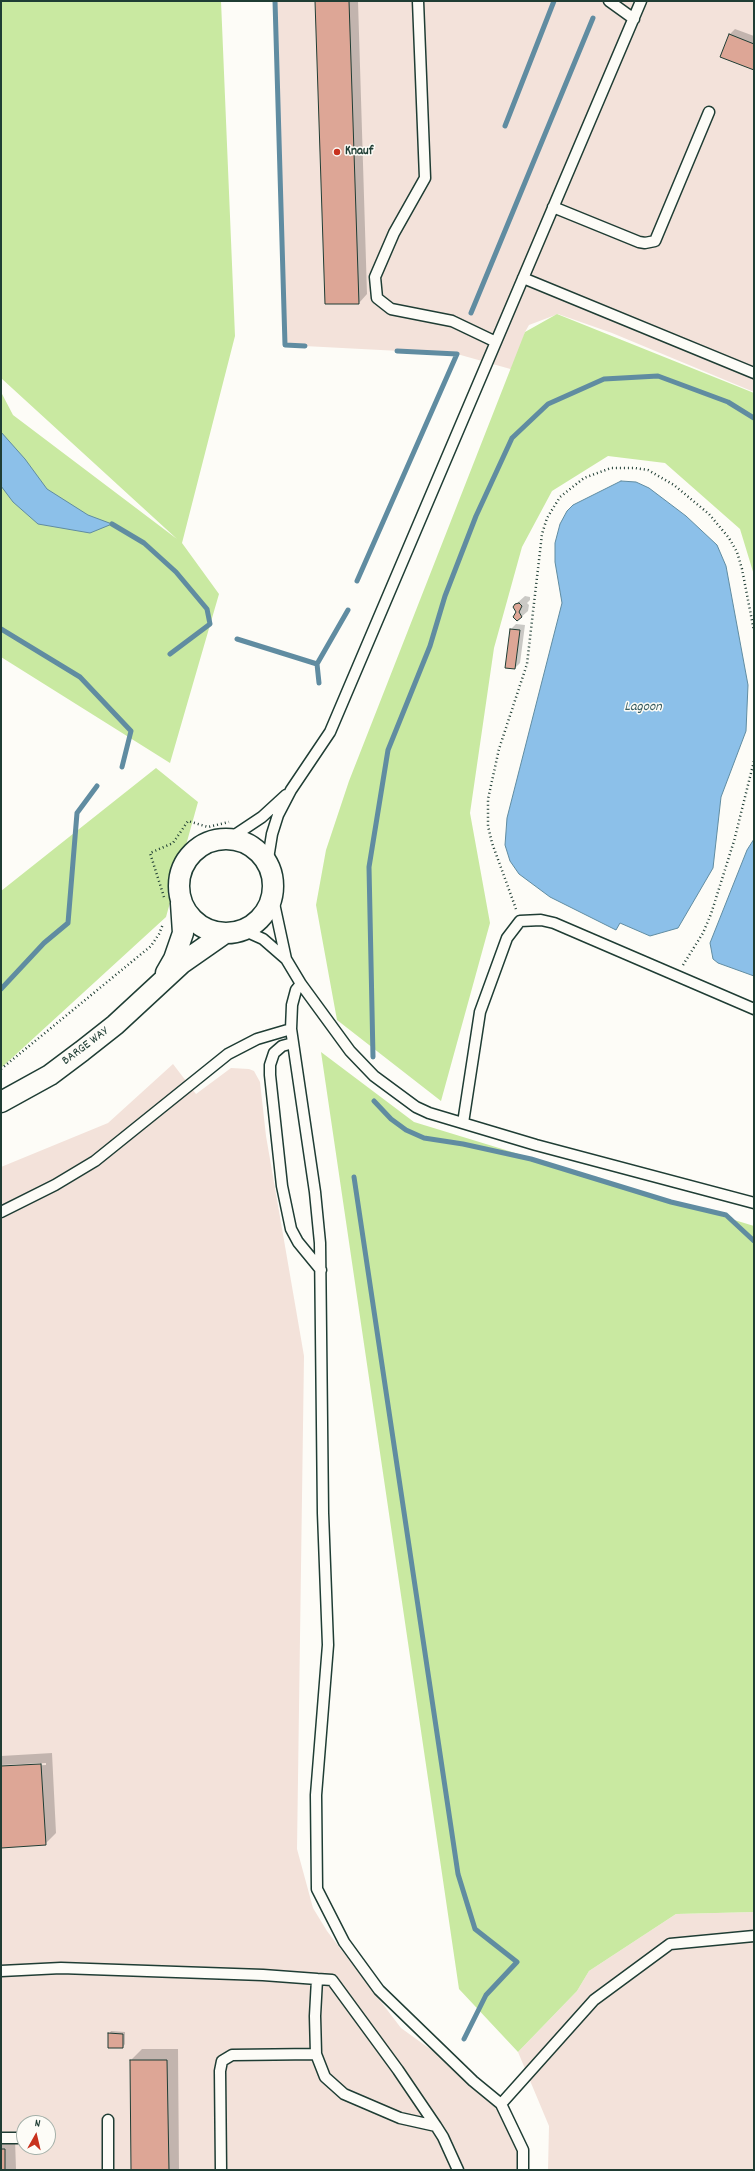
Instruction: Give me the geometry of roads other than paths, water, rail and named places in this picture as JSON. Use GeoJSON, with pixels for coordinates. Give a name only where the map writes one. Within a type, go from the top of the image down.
{"type":"FeatureCollection","features":[{"type":"Feature","properties":{"kind":"street"},"geometry":{"type":"LineString","coordinates":[[230,830],[258,852],[267,864],[272,879],[272,894],[267,909],[256,922],[234,932],[211,931],[198,924],[173,899],[178,886],[181,871],[187,859],[197,848],[230,830]]}},
{"type":"Feature","properties":{"kind":"street","name":"BARGE WAY"},"geometry":{"type":"LineString","coordinates":[[162,980],[174,959],[183,933],[184,922],[173,899]]}},
{"type":"Feature","properties":{"kind":"street","name":"BARGE WAY"},"geometry":{"type":"LineString","coordinates":[[1,1102],[50,1075],[115,1025],[162,980],[194,953],[234,932]]}},
{"type":"Feature","properties":{"kind":"lane"},"geometry":{"type":"LineString","coordinates":[[418,1],[424,178],[394,233],[375,277],[377,298],[391,309],[452,321],[496,342]]}},
{"type":"Feature","properties":{"kind":"lane"},"geometry":{"type":"LineString","coordinates":[[609,1],[634,19]]}},
{"type":"Feature","properties":{"kind":"lane"},"geometry":{"type":"LineString","coordinates":[[267,864],[278,815],[291,790],[330,732],[641,1]]}},
{"type":"Feature","properties":{"kind":"lane"},"geometry":{"type":"LineString","coordinates":[[553,207],[639,242],[645,243],[655,241],[709,112]]}},
{"type":"Feature","properties":{"kind":"lane"},"geometry":{"type":"LineString","coordinates":[[523,278],[754,373]]}},
{"type":"Feature","properties":{"kind":"lane"},"geometry":{"type":"LineString","coordinates":[[230,830],[262,817],[291,790]]}},
{"type":"Feature","properties":{"kind":"lane"},"geometry":{"type":"LineString","coordinates":[[272,894],[286,959]]}},
{"type":"Feature","properties":{"kind":"lane"},"geometry":{"type":"LineString","coordinates":[[463,1123],[474,1044],[482,1007],[507,938],[520,921],[541,920],[554,923],[754,1009]]}},
{"type":"Feature","properties":{"kind":"lane"},"geometry":{"type":"LineString","coordinates":[[234,932],[263,939],[286,959],[301,984],[342,1042],[374,1076],[416,1107],[463,1123],[754,1204]]}},
{"type":"Feature","properties":{"kind":"lane"},"geometry":{"type":"LineString","coordinates":[[301,984],[296,990],[292,1005],[290,1029],[318,1213],[321,1270],[323,1513],[328,1645],[316,1795],[317,1889],[344,1942],[379,1990],[473,2081],[501,2104],[523,2150],[523,2170]]}},
{"type":"Feature","properties":{"kind":"lane"},"geometry":{"type":"LineString","coordinates":[[1,1212],[55,1185],[95,1161],[228,1054],[257,1039],[290,1029]]}},
{"type":"Feature","properties":{"kind":"lane"},"geometry":{"type":"LineString","coordinates":[[293,1043],[282,1046],[274,1053],[270,1070],[282,1186],[291,1229],[298,1242],[321,1270]]}},
{"type":"Feature","properties":{"kind":"lane"},"geometry":{"type":"LineString","coordinates":[[501,2104],[594,2000],[670,1944],[754,1936]]}},
{"type":"Feature","properties":{"kind":"lane"},"geometry":{"type":"LineString","coordinates":[[1,1971],[61,1968],[263,1975],[332,1980],[398,2070],[436,2126],[443,2137],[458,2170]]}},
{"type":"Feature","properties":{"kind":"lane"},"geometry":{"type":"LineString","coordinates":[[317,1979],[314,2016],[316,2054],[320,2068],[325,2077],[344,2094],[400,2118],[436,2126]]}},
{"type":"Feature","properties":{"kind":"lane"},"geometry":{"type":"LineString","coordinates":[[221,2170],[220,2071],[222,2061],[232,2055],[316,2054]]}},
{"type":"Feature","properties":{"kind":"lane"},"geometry":{"type":"LineString","coordinates":[[108,2120],[108,2170]]}},
{"type":"Feature","properties":{"kind":"lane"},"geometry":{"type":"LineString","coordinates":[[1,2138],[16,2138]]}},
{"type":"Feature","properties":{"kind":"water"},"geometry":{"type":"Polygon","coordinates":[[[1,432],[25,459],[47,489],[88,515],[112,524],[90,533],[38,524],[13,502],[1,486],[1,432]]]}},
{"type":"Feature","properties":{"kind":"water","name":"Lagoon"},"geometry":{"type":"Polygon","coordinates":[[[621,481],[636,482],[649,488],[686,516],[717,545],[726,566],[748,685],[746,731],[721,797],[713,868],[678,928],[650,936],[620,923],[616,930],[550,897],[519,874],[510,861],[505,845],[507,818],[562,603],[555,562],[555,543],[560,524],[567,511],[573,505],[621,481]]]}},
{"type":"Feature","properties":{"kind":"water"},"geometry":{"type":"Polygon","coordinates":[[[754,839],[754,976],[718,963],[713,959],[710,943],[747,850],[754,839]]]}},
{"type":"Feature","properties":{"kind":"waterway"},"geometry":{"type":"LineString","coordinates":[[275,1],[285,345],[305,346]]}},
{"type":"Feature","properties":{"kind":"waterway"},"geometry":{"type":"LineString","coordinates":[[505,126],[554,1]]}},
{"type":"Feature","properties":{"kind":"waterway"},"geometry":{"type":"LineString","coordinates":[[471,313],[593,18]]}},
{"type":"Feature","properties":{"kind":"waterway"},"geometry":{"type":"LineString","coordinates":[[357,581],[457,354],[397,351]]}},
{"type":"Feature","properties":{"kind":"waterway"},"geometry":{"type":"LineString","coordinates":[[373,1057],[369,867],[388,750],[430,646],[445,596],[476,516],[512,438],[548,404],[604,379],[658,376],[728,402],[754,418]]}},
{"type":"Feature","properties":{"kind":"waterway"},"geometry":{"type":"LineString","coordinates":[[112,524],[144,543],[176,572],[207,609],[210,624],[170,654]]}},
{"type":"Feature","properties":{"kind":"waterway"},"geometry":{"type":"LineString","coordinates":[[237,639],[317,664],[348,610]]}},
{"type":"Feature","properties":{"kind":"waterway"},"geometry":{"type":"LineString","coordinates":[[1,629],[80,677],[131,731],[122,767]]}},
{"type":"Feature","properties":{"kind":"waterway"},"geometry":{"type":"LineString","coordinates":[[317,664],[319,683]]}},
{"type":"Feature","properties":{"kind":"waterway"},"geometry":{"type":"LineString","coordinates":[[1,989],[44,943],[68,923],[77,813],[97,786]]}},
{"type":"Feature","properties":{"kind":"waterway"},"geometry":{"type":"LineString","coordinates":[[374,1101],[391,1119],[406,1130],[424,1138],[463,1144],[531,1159],[671,1202],[726,1215],[754,1241]]}},
{"type":"Feature","properties":{"kind":"waterway"},"geometry":{"type":"LineString","coordinates":[[354,1177],[458,1874],[475,1929],[517,1962],[486,1995],[464,2039]]}},
{"type":"Feature","properties":{"kind":"place","name":"Knauf"},"geometry":{"type":"Point","coordinates":[337,152]}}]}
